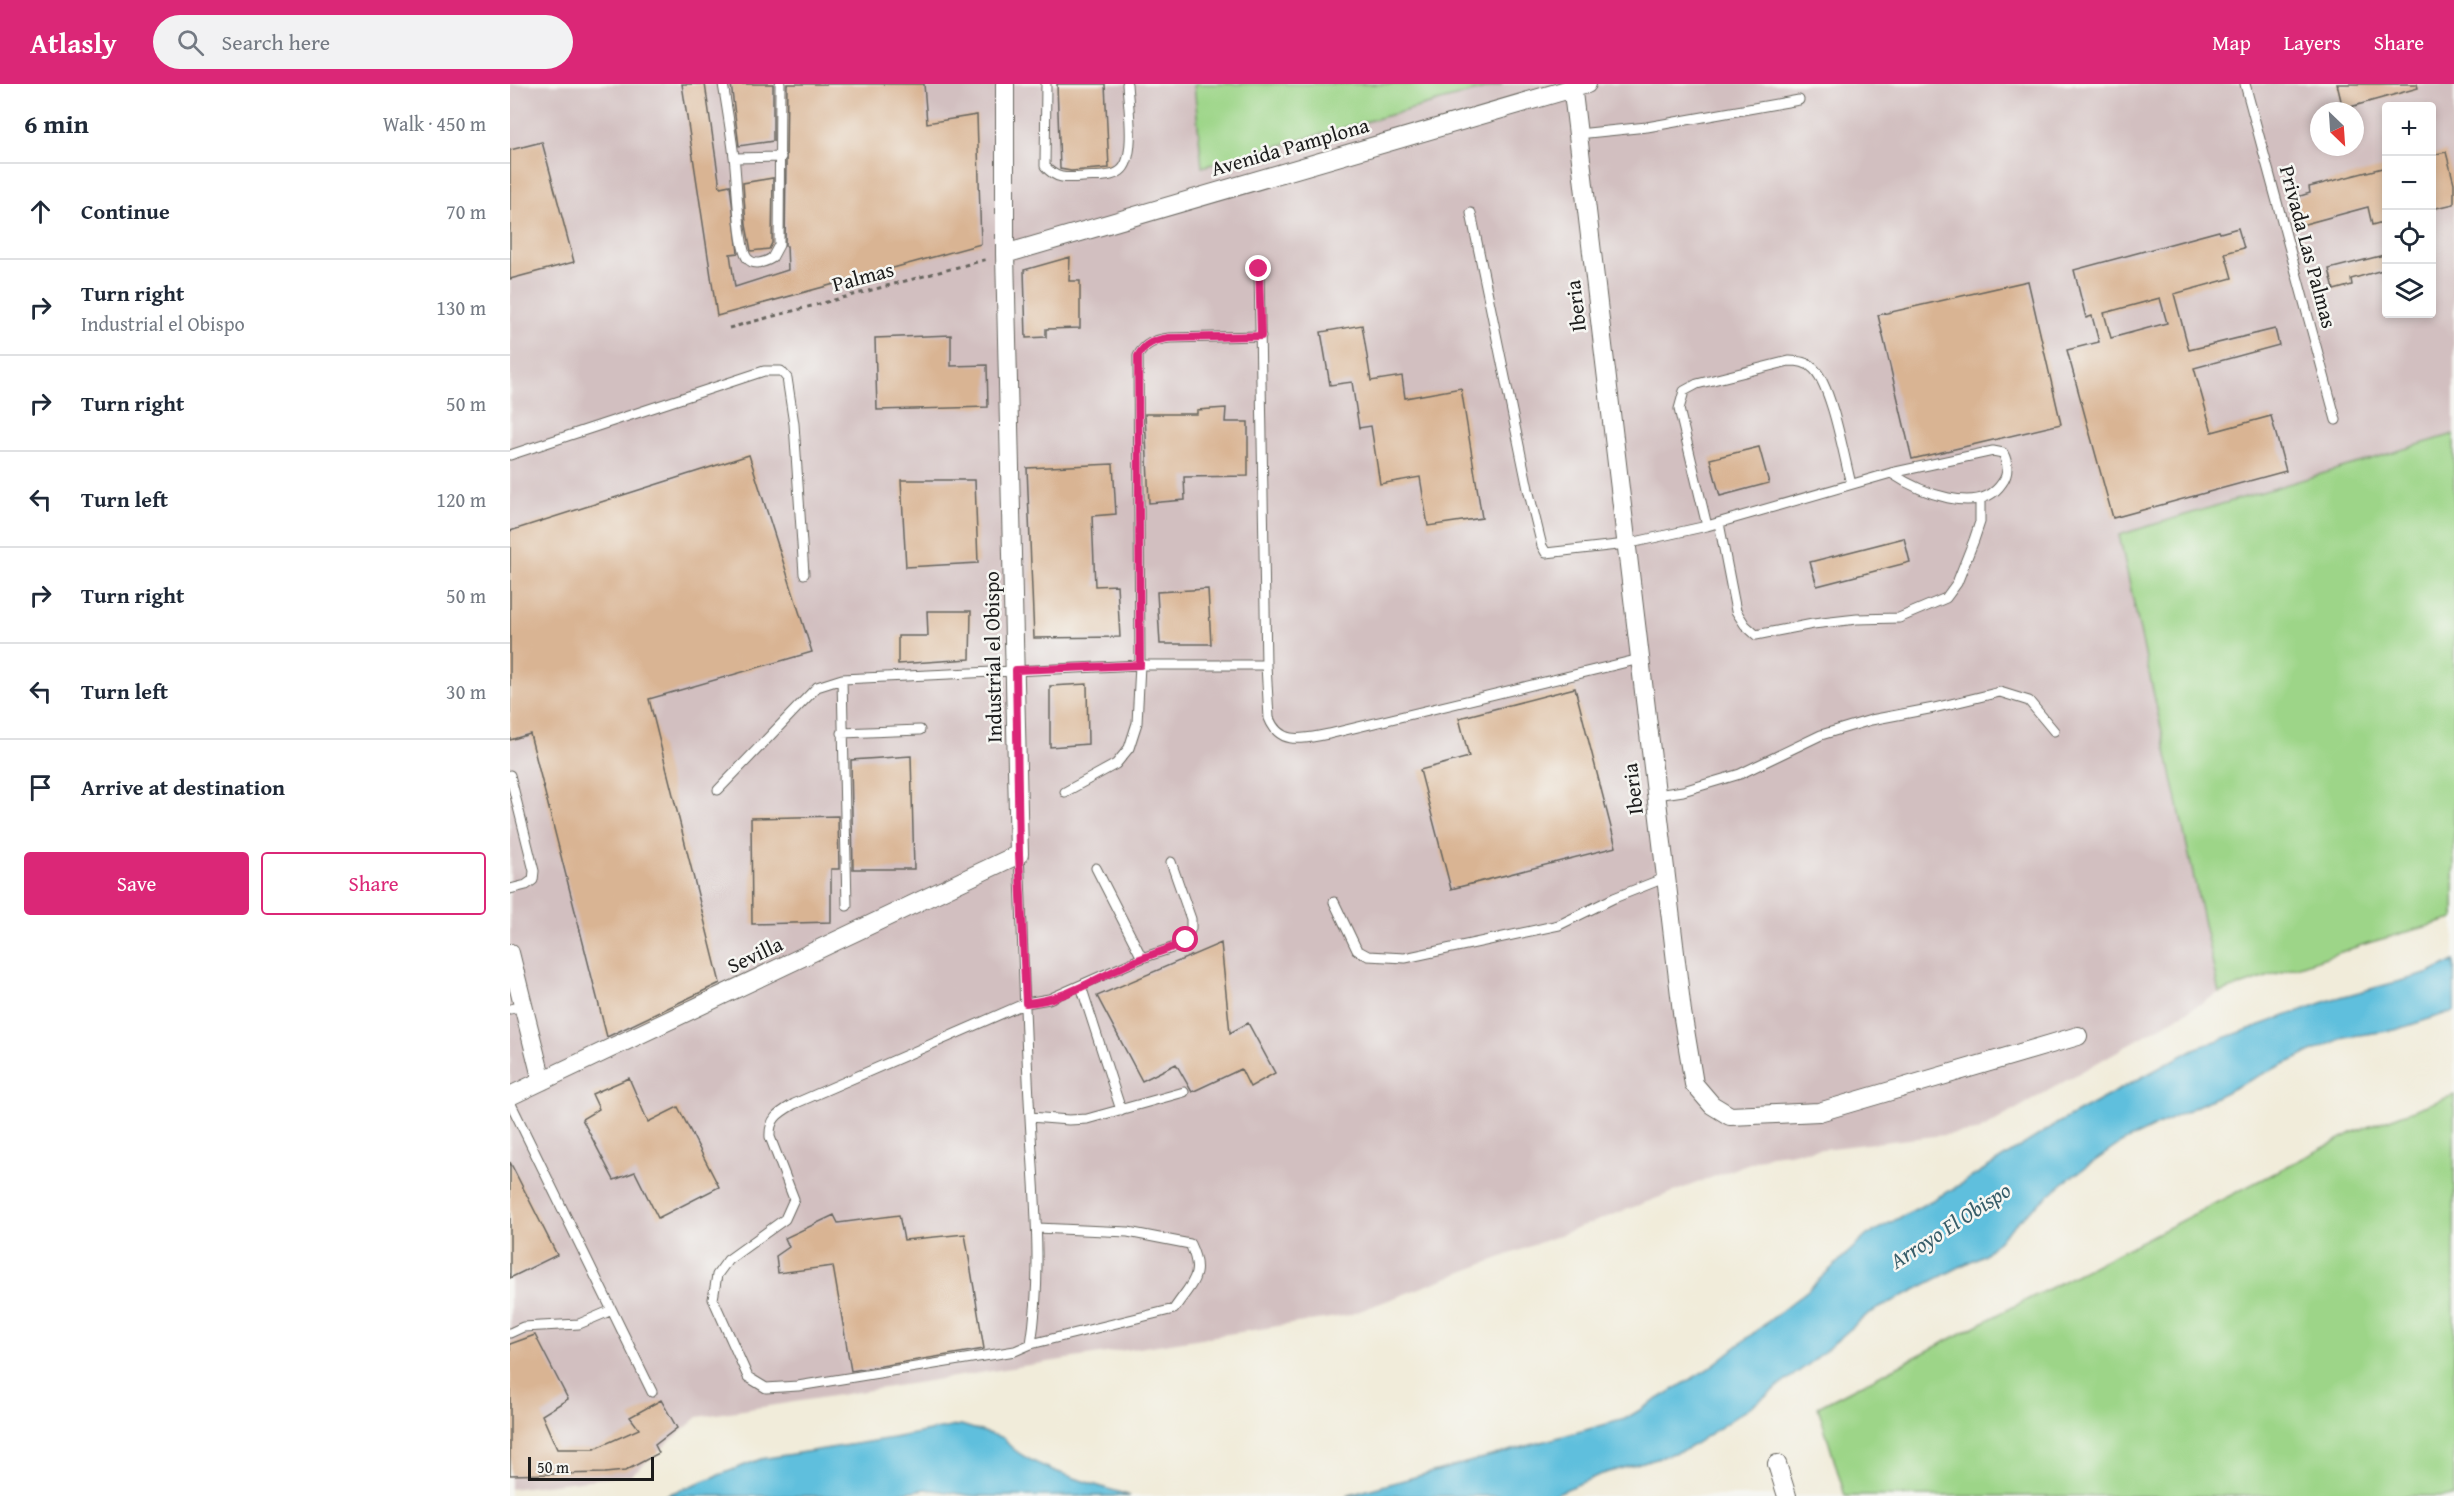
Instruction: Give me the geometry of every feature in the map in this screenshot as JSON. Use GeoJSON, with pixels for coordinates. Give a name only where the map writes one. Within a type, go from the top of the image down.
{"type":"FeatureCollection","features":[{"type":"Feature","properties":{"kind":"street","name":"Industrial el Obispo"},"geometry":{"type":"LineString","coordinates":[[1005,84],[1005,254],[1019,854]]}},
{"type":"Feature","properties":{"kind":"street","name":"Avenida Pamplona"},"geometry":{"type":"LineString","coordinates":[[1005,254],[1577,85]]}},
{"type":"Feature","properties":{"kind":"street","name":"Iberia"},"geometry":{"type":"LineString","coordinates":[[1577,85],[1578,134],[1626,544],[1682,1012],[1694,1084],[1712,1105],[1730,1116],[1819,1112],[2078,1036]]}},
{"type":"Feature","properties":{"kind":"street","name":"Sevilla"},"geometry":{"type":"LineString","coordinates":[[510,1096],[1019,854]]}},
{"type":"Feature","properties":{"kind":"street"},"geometry":{"type":"LineString","coordinates":[[510,952],[517,1008],[542,1081]]}},
{"type":"Feature","properties":{"kind":"street"},"geometry":{"type":"LineString","coordinates":[[1777,1464],[1787,1496]]}},
{"type":"Feature","properties":{"kind":"lane"},"geometry":{"type":"LineString","coordinates":[[723,84],[735,158],[745,255],[752,263],[772,258],[779,245],[780,84]]}},
{"type":"Feature","properties":{"kind":"lane"},"geometry":{"type":"LineString","coordinates":[[1046,84],[1045,166],[1051,173],[1067,178],[1113,175],[1127,165],[1130,141],[1127,84]]}},
{"type":"Feature","properties":{"kind":"lane","name":"Privada Las Palmas"},"geometry":{"type":"LineString","coordinates":[[2245,84],[2336,420]]}},
{"type":"Feature","properties":{"kind":"lane"},"geometry":{"type":"LineString","coordinates":[[1578,134],[1647,127],[1799,100]]}},
{"type":"Feature","properties":{"kind":"lane"},"geometry":{"type":"LineString","coordinates":[[735,158],[781,157]]}},
{"type":"Feature","properties":{"kind":"lane"},"geometry":{"type":"LineString","coordinates":[[1471,213],[1528,489],[1542,546],[1546,553],[1626,544],[1707,526],[1891,473],[1993,451],[2003,453],[2007,460],[2008,470],[2003,483],[1994,492],[1980,500],[1965,501],[1923,490],[1891,473]]}},
{"type":"Feature","properties":{"kind":"lane"},"geometry":{"type":"LineString","coordinates":[[1259,269],[1266,665],[1269,718],[1279,734],[1295,740],[1329,734],[1640,659]]}},
{"type":"Feature","properties":{"kind":"lane"},"geometry":{"type":"LineString","coordinates":[[1065,792],[1116,764],[1129,748],[1137,723],[1140,665],[1138,356],[1143,347],[1155,340],[1261,336]]}},
{"type":"Feature","properties":{"kind":"lane"},"geometry":{"type":"LineString","coordinates":[[1707,526],[1679,409],[1684,391],[1696,384],[1789,361],[1798,361],[1813,367],[1828,394],[1851,484]]}},
{"type":"Feature","properties":{"kind":"lane"},"geometry":{"type":"LineString","coordinates":[[510,455],[764,371],[781,371],[787,378],[793,413],[804,574]]}},
{"type":"Feature","properties":{"kind":"lane"},"geometry":{"type":"LineString","coordinates":[[1719,523],[1736,611],[1744,625],[1756,635],[1813,624],[1857,619],[1899,618],[1946,598],[1957,583],[1974,540],[1980,522],[1980,500]]}},
{"type":"Feature","properties":{"kind":"lane"},"geometry":{"type":"LineString","coordinates":[[718,790],[817,687],[842,679],[1140,665],[1266,665]]}},
{"type":"Feature","properties":{"kind":"lane"},"geometry":{"type":"LineString","coordinates":[[842,679],[847,906]]}},
{"type":"Feature","properties":{"kind":"lane"},"geometry":{"type":"LineString","coordinates":[[1657,795],[1683,791],[1740,774],[1821,735],[1870,720],[2000,692],[2029,701],[2054,731]]}},
{"type":"Feature","properties":{"kind":"lane"},"geometry":{"type":"LineString","coordinates":[[842,733],[920,730]]}},
{"type":"Feature","properties":{"kind":"lane"},"geometry":{"type":"LineString","coordinates":[[510,775],[534,871],[533,880],[526,885],[510,889]]}},
{"type":"Feature","properties":{"kind":"lane","name":"Industrial el Obispo"},"geometry":{"type":"LineString","coordinates":[[1019,854],[1037,1228],[1034,1327],[1031,1344]]}},
{"type":"Feature","properties":{"kind":"lane"},"geometry":{"type":"LineString","coordinates":[[1037,1228],[1128,1232],[1190,1244],[1197,1260],[1197,1274],[1174,1309],[1031,1344],[1015,1351],[798,1386],[766,1388],[748,1377],[713,1299],[717,1275],[728,1260],[785,1219],[794,1199],[770,1137],[770,1129],[776,1115],[794,1104],[1026,1003],[1049,999],[1186,940],[1191,928],[1189,907],[1171,862]]}},
{"type":"Feature","properties":{"kind":"lane"},"geometry":{"type":"LineString","coordinates":[[1096,868],[1142,958]]}},
{"type":"Feature","properties":{"kind":"lane"},"geometry":{"type":"LineString","coordinates":[[1334,902],[1357,950],[1368,956],[1405,958],[1559,925],[1614,898],[1667,877]]}},
{"type":"Feature","properties":{"kind":"lane"},"geometry":{"type":"LineString","coordinates":[[1081,986],[1121,1110]]}},
{"type":"Feature","properties":{"kind":"lane"},"geometry":{"type":"LineString","coordinates":[[1030,1117],[1087,1119],[1184,1092]]}},
{"type":"Feature","properties":{"kind":"lane"},"geometry":{"type":"LineString","coordinates":[[510,1102],[652,1392]]}},
{"type":"Feature","properties":{"kind":"lane"},"geometry":{"type":"LineString","coordinates":[[510,1333],[523,1327],[579,1324],[612,1310]]}},
{"type":"Feature","properties":{"kind":"path","name":"Palmas"},"geometry":{"type":"LineString","coordinates":[[729,328],[1005,254]]}},
{"type":"Feature","properties":{"kind":"shaded area"},"geometry":{"type":"Polygon","coordinates":[[[510,84],[2454,84],[2454,434],[2120,535],[2219,993],[1978,1131],[1771,1155],[1349,1315],[698,1417],[631,1475],[510,1489],[510,84]]]}},
{"type":"Feature","properties":{"kind":"green space"},"geometry":{"type":"Polygon","coordinates":[[[1194,84],[1502,84],[1202,167],[1194,84]]]}},
{"type":"Feature","properties":{"kind":"green space"},"geometry":{"type":"Polygon","coordinates":[[[2454,434],[2454,919],[2368,943],[2219,993],[2119,535],[2454,434]]]}},
{"type":"Feature","properties":{"kind":"green space"},"geometry":{"type":"Polygon","coordinates":[[[2454,1095],[2454,1496],[1845,1496],[1818,1407],[2354,1132],[2454,1095]]]}},
{"type":"Feature","properties":{"kind":"water","name":"Arroyo El Obispo"},"geometry":{"type":"Polygon","coordinates":[[[2454,961],[2454,1011],[2395,1030],[2345,1037],[2271,1070],[2121,1143],[2063,1183],[2017,1222],[1985,1254],[1868,1314],[1813,1361],[1687,1449],[1599,1475],[1551,1496],[1346,1496],[1625,1419],[1708,1369],[1808,1290],[1867,1235],[1953,1189],[2058,1123],[2194,1049],[2333,999],[2430,973],[2454,961]]]}},
{"type":"Feature","properties":{"kind":"water"},"geometry":{"type":"Polygon","coordinates":[[[961,1425],[1004,1438],[1012,1448],[1042,1466],[1130,1496],[974,1496],[926,1489],[882,1496],[664,1496],[761,1459],[961,1425]]]}},
{"type":"Feature","properties":{"kind":"building"},"geometry":{"type":"Polygon","coordinates":[[[682,84],[705,84],[720,187],[730,185],[738,253],[730,254],[735,287],[788,270],[787,246],[785,246],[787,84],[924,84],[927,123],[977,115],[981,244],[717,316],[682,84]]]}},
{"type":"Feature","properties":{"kind":"building"},"geometry":{"type":"Polygon","coordinates":[[[731,84],[773,84],[773,141],[739,146],[731,84]]]}},
{"type":"Feature","properties":{"kind":"building"},"geometry":{"type":"Polygon","coordinates":[[[1057,84],[1105,84],[1109,168],[1071,171],[1060,169],[1057,84]]]}},
{"type":"Feature","properties":{"kind":"building"},"geometry":{"type":"Polygon","coordinates":[[[2337,84],[2417,84],[2418,88],[2364,103],[2341,102],[2337,84]]]}},
{"type":"Feature","properties":{"kind":"building"},"geometry":{"type":"Polygon","coordinates":[[[542,142],[574,262],[510,279],[510,150],[542,142]]]}},
{"type":"Feature","properties":{"kind":"building"},"geometry":{"type":"Polygon","coordinates":[[[2446,152],[2454,183],[2454,204],[2436,208],[2436,156],[2446,152]]]}},
{"type":"Feature","properties":{"kind":"building"},"geometry":{"type":"Polygon","coordinates":[[[2382,168],[2382,222],[2372,225],[2368,207],[2301,225],[2294,198],[2310,193],[2309,187],[2382,168]]]}},
{"type":"Feature","properties":{"kind":"building"},"geometry":{"type":"Polygon","coordinates":[[[773,178],[772,243],[769,249],[751,251],[746,225],[743,183],[773,178]]]}},
{"type":"Feature","properties":{"kind":"building"},"geometry":{"type":"Polygon","coordinates":[[[2238,228],[2244,248],[2225,253],[2232,278],[2174,294],[2189,350],[2275,329],[2279,345],[2194,368],[2212,432],[2271,416],[2286,471],[2113,518],[2067,350],[2099,342],[2092,316],[2086,318],[2074,270],[2219,231],[2220,233],[2238,228]],[[2160,298],[2104,313],[2111,338],[2167,323],[2160,298]]]}},
{"type":"Feature","properties":{"kind":"building"},"geometry":{"type":"Polygon","coordinates":[[[2382,256],[2382,270],[2351,279],[2352,285],[2334,290],[2329,269],[2382,256]]]}},
{"type":"Feature","properties":{"kind":"building"},"geometry":{"type":"Polygon","coordinates":[[[1070,257],[1069,281],[1080,281],[1080,328],[1046,329],[1046,337],[1026,338],[1024,270],[1070,257]]]}},
{"type":"Feature","properties":{"kind":"building"},"geometry":{"type":"Polygon","coordinates":[[[2028,281],[2061,424],[1912,459],[1878,315],[2028,281]]]}},
{"type":"Feature","properties":{"kind":"building"},"geometry":{"type":"Polygon","coordinates":[[[1362,325],[1371,381],[1402,376],[1405,398],[1461,388],[1482,518],[1428,526],[1420,477],[1380,484],[1371,426],[1359,428],[1352,382],[1330,385],[1321,332],[1362,325]]]}},
{"type":"Feature","properties":{"kind":"building"},"geometry":{"type":"Polygon","coordinates":[[[951,335],[951,366],[987,365],[988,407],[877,410],[875,338],[951,335]]]}},
{"type":"Feature","properties":{"kind":"building"},"geometry":{"type":"Polygon","coordinates":[[[1226,408],[1225,422],[1248,422],[1248,476],[1184,477],[1185,500],[1149,503],[1145,414],[1197,414],[1197,410],[1226,408]]]}},
{"type":"Feature","properties":{"kind":"building"},"geometry":{"type":"Polygon","coordinates":[[[1759,447],[1769,483],[1720,496],[1710,459],[1759,447]]]}},
{"type":"Feature","properties":{"kind":"building"},"geometry":{"type":"Polygon","coordinates":[[[749,455],[812,652],[649,699],[720,983],[607,1037],[530,734],[510,740],[510,531],[749,455]]]}},
{"type":"Feature","properties":{"kind":"building"},"geometry":{"type":"Polygon","coordinates":[[[1113,464],[1116,514],[1092,516],[1095,586],[1117,585],[1120,637],[1034,638],[1027,468],[1113,464]]]}},
{"type":"Feature","properties":{"kind":"building"},"geometry":{"type":"Polygon","coordinates":[[[901,480],[975,480],[978,563],[906,567],[901,480]]]}},
{"type":"Feature","properties":{"kind":"building"},"geometry":{"type":"Polygon","coordinates":[[[1904,538],[1910,562],[1817,586],[1810,562],[1904,538]]]}},
{"type":"Feature","properties":{"kind":"building"},"geometry":{"type":"Polygon","coordinates":[[[1208,589],[1211,644],[1160,644],[1157,592],[1208,589]]]}},
{"type":"Feature","properties":{"kind":"building"},"geometry":{"type":"Polygon","coordinates":[[[927,611],[971,611],[970,659],[898,664],[898,636],[928,636],[927,611]]]}},
{"type":"Feature","properties":{"kind":"building"},"geometry":{"type":"Polygon","coordinates":[[[1087,684],[1088,744],[1050,747],[1050,686],[1087,684]]]}},
{"type":"Feature","properties":{"kind":"building"},"geometry":{"type":"Polygon","coordinates":[[[1575,688],[1616,847],[1451,889],[1420,770],[1469,757],[1459,718],[1575,688]]]}},
{"type":"Feature","properties":{"kind":"building"},"geometry":{"type":"Polygon","coordinates":[[[911,756],[914,869],[853,869],[851,760],[911,756]]]}},
{"type":"Feature","properties":{"kind":"building"},"geometry":{"type":"Polygon","coordinates":[[[838,816],[839,869],[831,869],[831,922],[752,924],[751,818],[838,816]]]}},
{"type":"Feature","properties":{"kind":"building"},"geometry":{"type":"Polygon","coordinates":[[[1221,943],[1230,1033],[1248,1023],[1275,1073],[1250,1087],[1241,1069],[1192,1092],[1176,1064],[1142,1081],[1097,996],[1221,943]]]}},
{"type":"Feature","properties":{"kind":"building"},"geometry":{"type":"Polygon","coordinates":[[[629,1078],[648,1122],[678,1107],[719,1187],[658,1218],[635,1172],[614,1180],[582,1119],[599,1109],[592,1094],[629,1078]]]}},
{"type":"Feature","properties":{"kind":"building"},"geometry":{"type":"Polygon","coordinates":[[[510,1162],[557,1255],[510,1278],[510,1162]]]}},
{"type":"Feature","properties":{"kind":"building"},"geometry":{"type":"Polygon","coordinates":[[[834,1215],[838,1223],[899,1215],[904,1240],[965,1234],[984,1349],[851,1371],[833,1266],[778,1273],[776,1256],[789,1247],[785,1238],[834,1215]]]}},
{"type":"Feature","properties":{"kind":"building"},"geometry":{"type":"Polygon","coordinates":[[[535,1335],[568,1399],[542,1415],[557,1449],[594,1449],[639,1429],[630,1417],[661,1400],[677,1428],[655,1445],[659,1453],[625,1471],[510,1475],[510,1344],[535,1335]]]}},
{"type":"Feature","properties":{"kind":"route"},"geometry":{"type":"LineString","coordinates":[[1186,940],[1172,948],[1142,958],[1049,999],[1026,1003],[1019,854],[1016,670],[1140,665],[1138,356],[1143,347],[1155,340],[1261,336],[1259,269]]}}]}
